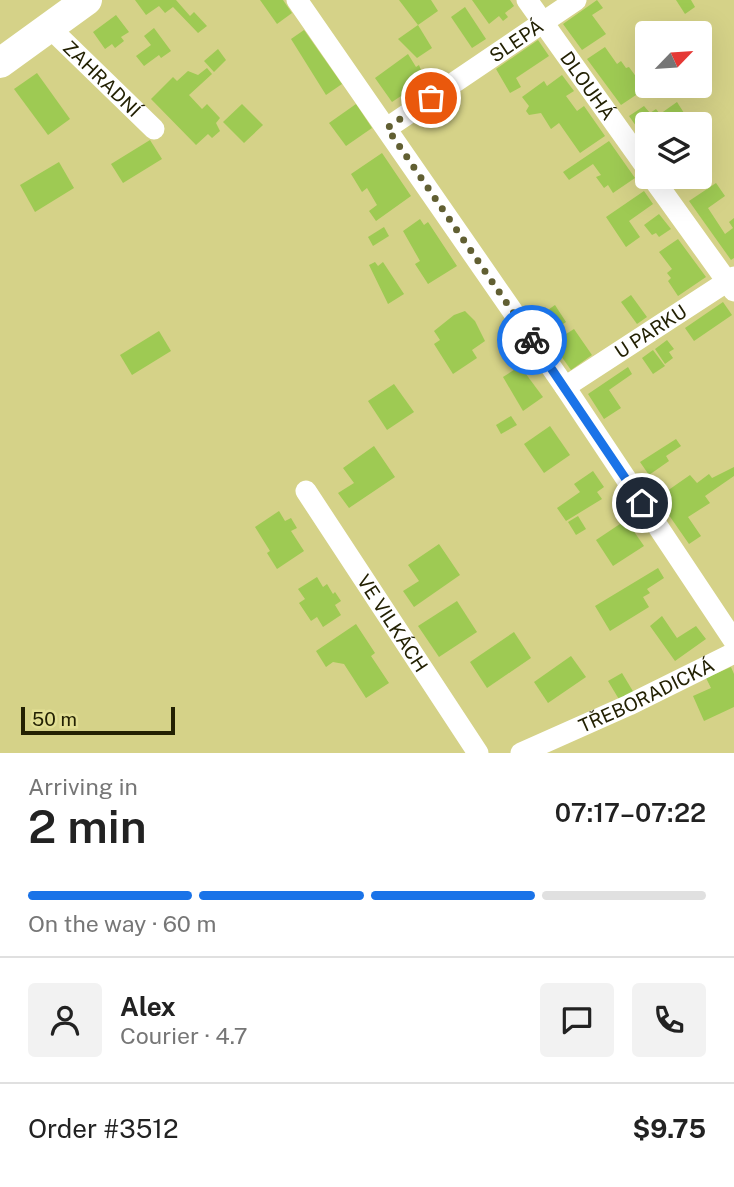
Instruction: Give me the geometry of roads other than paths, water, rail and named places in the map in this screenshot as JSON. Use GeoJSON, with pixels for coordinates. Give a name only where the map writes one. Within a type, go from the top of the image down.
{"type":"FeatureCollection","features":[{"type":"Feature","properties":{"kind":"street"},"geometry":{"type":"LineString","coordinates":[[0,63],[87,0]]}},
{"type":"Feature","properties":{"kind":"street"},"geometry":{"type":"LineString","coordinates":[[297,0],[565,387],[734,641]]}},
{"type":"Feature","properties":{"kind":"street","name":"DLOUHÁ"},"geometry":{"type":"LineString","coordinates":[[527,0],[635,152]]}},
{"type":"Feature","properties":{"kind":"street","name":"SLEPÁ"},"geometry":{"type":"LineString","coordinates":[[387,128],[576,0]]}},
{"type":"Feature","properties":{"kind":"street","name":"ZAHRADNÍ"},"geometry":{"type":"LineString","coordinates":[[50,27],[154,129]]}},
{"type":"Feature","properties":{"kind":"street"},"geometry":{"type":"LineString","coordinates":[[661,189],[732,283]]}},
{"type":"Feature","properties":{"kind":"street","name":"U PARKU"},"geometry":{"type":"LineString","coordinates":[[565,387],[732,283]]}},
{"type":"Feature","properties":{"kind":"street","name":"VE VILKÁCH"},"geometry":{"type":"LineString","coordinates":[[306,491],[478,753]]}},
{"type":"Feature","properties":{"kind":"street","name":"TŘEBORADICKÁ"},"geometry":{"type":"LineString","coordinates":[[521,753],[629,705],[734,653]]}}]}
